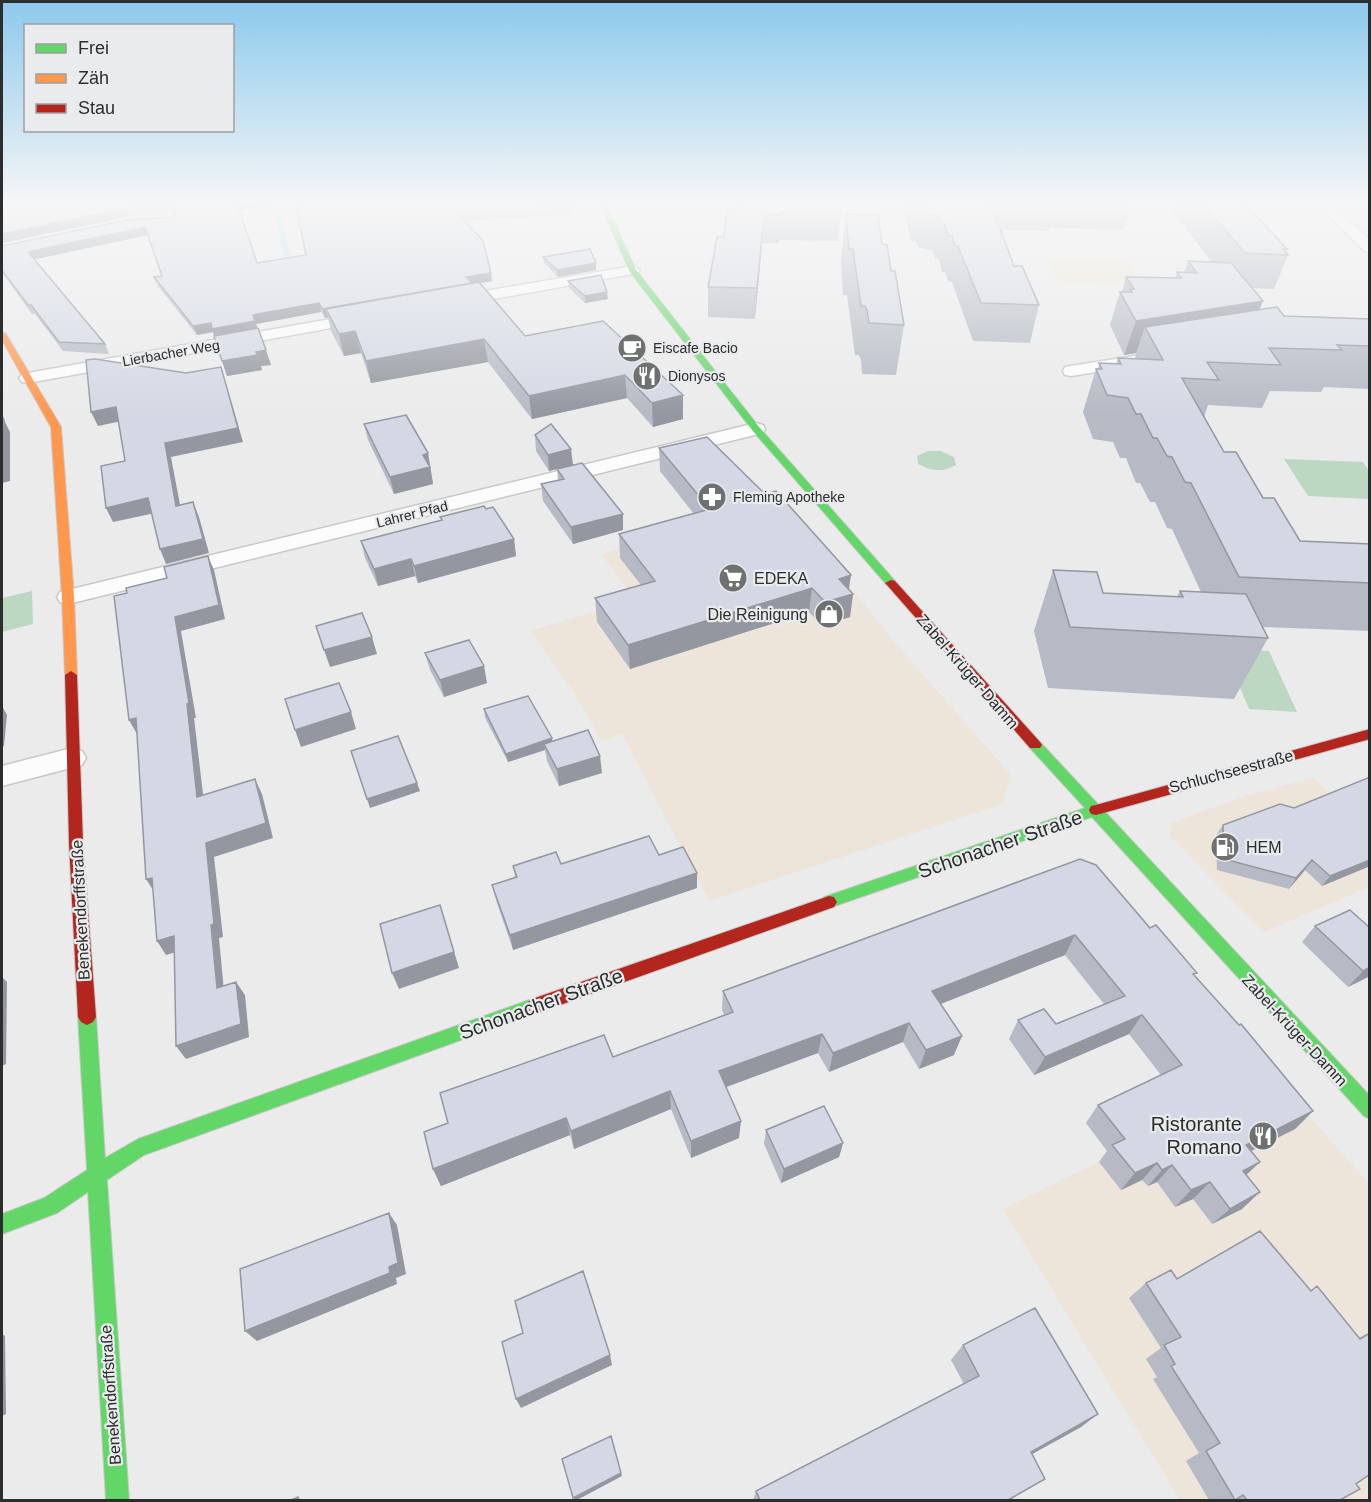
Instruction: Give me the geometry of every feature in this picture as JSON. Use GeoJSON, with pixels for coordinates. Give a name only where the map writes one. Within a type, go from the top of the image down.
{"type":"FeatureCollection","features":[{"type":"Feature","properties":{"kind":"street"},"geometry":{"type":"LineString","coordinates":[[439,304],[610,274]]}},
{"type":"Feature","properties":{"kind":"street","name":"Zabel-Krüger-Damm"},"geometry":{"type":"LineString","coordinates":[[636,274],[756,429],[1093,811],[1370,1110]]}},
{"type":"Feature","properties":{"kind":"street","name":"Lierbacher Weg"},"geometry":{"type":"LineString","coordinates":[[28,378],[382,314]]}},
{"type":"Feature","properties":{"kind":"street","name":"Benekendorffstraße"},"geometry":{"type":"LineString","coordinates":[[2,334],[56,427],[68,597],[72,758],[117,1500]]}},
{"type":"Feature","properties":{"kind":"street"},"geometry":{"type":"LineString","coordinates":[[1071,371],[1152,358]]}},
{"type":"Feature","properties":{"kind":"street","name":"Lahrer Pfad"},"geometry":{"type":"LineString","coordinates":[[68,597],[756,429]]}},
{"type":"Feature","properties":{"kind":"street","name":"Schluchseestraße"},"geometry":{"type":"LineString","coordinates":[[1093,811],[1370,734]]}},
{"type":"Feature","properties":{"kind":"street"},"geometry":{"type":"LineString","coordinates":[[2,777],[72,758]]}},
{"type":"Feature","properties":{"kind":"street","name":"Schonacher Straße"},"geometry":{"type":"LineString","coordinates":[[2,1224],[50,1206],[138,1148],[769,923],[1093,811]]}},
{"type":"Feature","properties":{"kind":"shaded area"},"geometry":{"type":"Polygon","coordinates":[[[781,501],[896,644],[1011,775],[1003,804],[709,901],[622,734],[602,741],[571,688],[530,631],[635,599],[601,554],[781,501]]]}},
{"type":"Feature","properties":{"kind":"shaded area"},"geometry":{"type":"Polygon","coordinates":[[[1313,778],[1369,827],[1369,887],[1264,932],[1170,836],[1171,823],[1254,793],[1313,778]]]}},
{"type":"Feature","properties":{"kind":"shaded area"},"geometry":{"type":"Polygon","coordinates":[[[1279,1081],[1369,1184],[1369,1500],[1180,1500],[1003,1209],[1111,1156],[1279,1081]]]}},
{"type":"Feature","properties":{"kind":"green space"},"geometry":{"type":"Polygon","coordinates":[[[928,451],[941,451],[954,457],[956,465],[937,470],[918,464],[917,456],[928,451]]]}},
{"type":"Feature","properties":{"kind":"green space"},"geometry":{"type":"Polygon","coordinates":[[[1284,459],[1363,462],[1369,471],[1369,499],[1308,496],[1284,459]]]}},
{"type":"Feature","properties":{"kind":"green space"},"geometry":{"type":"Polygon","coordinates":[[[32,591],[33,624],[2,632],[2,598],[32,591]]]}},
{"type":"Feature","properties":{"kind":"green space"},"geometry":{"type":"Polygon","coordinates":[[[1223,648],[1269,651],[1297,712],[1249,709],[1223,648]]]}},
{"type":"Feature","properties":{"kind":"sand"},"geometry":{"type":"Polygon","coordinates":[[[1055,274],[1135,274],[1141,284],[1059,282],[1055,274]]]}},
{"type":"Feature","properties":{"kind":"building"},"geometry":{"type":"Polygon","coordinates":[[[5,274],[46,274],[105,344],[59,342],[31,305],[28,305],[5,274]]]}},
{"type":"Feature","properties":{"kind":"building"},"geometry":{"type":"Polygon","coordinates":[[[161,274],[484,274],[466,277],[472,283],[322,309],[319,303],[253,315],[255,321],[212,329],[211,323],[193,326],[154,277],[162,276],[161,274]]]}},
{"type":"Feature","properties":{"kind":"building"},"geometry":{"type":"Polygon","coordinates":[[[710,274],[758,274],[757,288],[708,287],[710,274]]]}},
{"type":"Feature","properties":{"kind":"building"},"geometry":{"type":"Polygon","coordinates":[[[857,274],[896,274],[904,325],[869,323],[867,310],[865,306],[861,306],[857,274]]]}},
{"type":"Feature","properties":{"kind":"building"},"geometry":{"type":"Polygon","coordinates":[[[969,274],[1026,274],[1039,305],[981,303],[969,274]]]}},
{"type":"Feature","properties":{"kind":"building"},"geometry":{"type":"Polygon","coordinates":[[[1178,274],[1240,274],[1263,301],[1136,321],[1120,292],[1132,292],[1130,289],[1134,289],[1126,277],[1181,278],[1178,274]]]}},
{"type":"Feature","properties":{"kind":"building"},"geometry":{"type":"Polygon","coordinates":[[[601,275],[607,292],[585,296],[568,281],[601,275]]]}},
{"type":"Feature","properties":{"kind":"building"},"geometry":{"type":"Polygon","coordinates":[[[479,282],[525,336],[603,321],[683,395],[652,403],[625,375],[529,396],[484,339],[366,361],[355,331],[339,334],[326,309],[479,282]]]}},
{"type":"Feature","properties":{"kind":"building"},"geometry":{"type":"Polygon","coordinates":[[[1277,307],[1284,316],[1370,319],[1370,346],[1337,345],[1342,350],[1269,348],[1281,365],[1207,362],[1219,380],[1182,378],[1224,452],[1236,452],[1263,498],[1274,498],[1300,541],[1370,544],[1370,583],[1239,577],[1191,483],[1185,482],[1172,457],[1167,456],[1157,438],[1153,438],[1141,414],[1136,414],[1128,398],[1107,395],[1096,369],[1102,369],[1099,363],[1121,364],[1118,358],[1163,360],[1145,327],[1277,307]]]}},
{"type":"Feature","properties":{"kind":"building"},"geometry":{"type":"Polygon","coordinates":[[[258,328],[266,350],[256,352],[258,355],[222,361],[214,336],[258,328]]]}},
{"type":"Feature","properties":{"kind":"building"},"geometry":{"type":"Polygon","coordinates":[[[95,359],[186,373],[221,367],[238,428],[165,443],[176,506],[193,502],[203,539],[160,549],[148,498],[106,508],[101,466],[125,461],[116,407],[91,412],[86,360],[95,359]]]}},
{"type":"Feature","properties":{"kind":"building"},"geometry":{"type":"Polygon","coordinates":[[[406,415],[428,453],[423,455],[430,467],[390,477],[364,424],[406,415]]]}},
{"type":"Feature","properties":{"kind":"building"},"geometry":{"type":"Polygon","coordinates":[[[2,416],[4,420],[3,469],[2,469],[2,416]]]}},
{"type":"Feature","properties":{"kind":"building"},"geometry":{"type":"Polygon","coordinates":[[[551,424],[571,449],[548,455],[535,435],[551,424]]]}},
{"type":"Feature","properties":{"kind":"building"},"geometry":{"type":"Polygon","coordinates":[[[707,437],[765,494],[776,491],[851,575],[839,579],[853,594],[825,602],[812,588],[628,645],[595,598],[655,581],[619,534],[710,509],[659,448],[707,437]]]}},
{"type":"Feature","properties":{"kind":"building"},"geometry":{"type":"Polygon","coordinates":[[[582,463],[623,514],[571,527],[541,484],[564,479],[557,469],[582,463]]]}},
{"type":"Feature","properties":{"kind":"building"},"geometry":{"type":"Polygon","coordinates":[[[484,506],[486,509],[493,507],[514,539],[414,566],[411,559],[374,569],[361,541],[442,520],[440,517],[484,506]]]}},
{"type":"Feature","properties":{"kind":"building"},"geometry":{"type":"Polygon","coordinates":[[[208,556],[219,605],[175,617],[189,703],[187,704],[197,797],[255,779],[266,823],[206,843],[214,924],[211,925],[217,988],[236,982],[241,1024],[176,1046],[174,936],[157,941],[152,878],[146,879],[136,718],[129,720],[114,596],[127,593],[126,588],[167,578],[164,567],[208,556]]]}},
{"type":"Feature","properties":{"kind":"building"},"geometry":{"type":"Polygon","coordinates":[[[1053,570],[1097,572],[1103,593],[1183,597],[1180,591],[1246,594],[1268,638],[1070,627],[1053,570]]]}},
{"type":"Feature","properties":{"kind":"building"},"geometry":{"type":"Polygon","coordinates":[[[362,613],[372,637],[324,650],[316,626],[362,613]]]}},
{"type":"Feature","properties":{"kind":"building"},"geometry":{"type":"Polygon","coordinates":[[[469,640],[484,666],[440,680],[425,653],[469,640]]]}},
{"type":"Feature","properties":{"kind":"building"},"geometry":{"type":"Polygon","coordinates":[[[339,683],[351,712],[295,730],[285,699],[339,683]]]}},
{"type":"Feature","properties":{"kind":"building"},"geometry":{"type":"Polygon","coordinates":[[[528,696],[552,738],[506,754],[484,709],[528,696]]]}},
{"type":"Feature","properties":{"kind":"building"},"geometry":{"type":"Polygon","coordinates":[[[588,730],[600,756],[557,769],[544,744],[588,730]]]}},
{"type":"Feature","properties":{"kind":"building"},"geometry":{"type":"Polygon","coordinates":[[[398,736],[417,783],[367,799],[351,751],[398,736]]]}},
{"type":"Feature","properties":{"kind":"building"},"geometry":{"type":"Polygon","coordinates":[[[1370,777],[1370,860],[1330,876],[1312,860],[1296,878],[1224,859],[1223,825],[1280,804],[1294,808],[1370,777]]]}},
{"type":"Feature","properties":{"kind":"building"},"geometry":{"type":"Polygon","coordinates":[[[649,836],[659,855],[683,847],[697,873],[510,935],[492,885],[517,877],[513,866],[556,852],[561,864],[649,836]]]}},
{"type":"Feature","properties":{"kind":"building"},"geometry":{"type":"Polygon","coordinates":[[[1080,859],[1096,865],[1150,928],[1156,925],[1197,973],[1193,974],[1239,1025],[1241,1024],[1313,1111],[1246,1145],[1260,1162],[1243,1171],[1260,1192],[1230,1209],[1210,1182],[1191,1190],[1172,1165],[1162,1170],[1157,1163],[1135,1173],[1112,1145],[1125,1139],[1098,1105],[1182,1065],[1142,1015],[1045,1057],[1018,1020],[1044,1009],[1056,1024],[1125,996],[1075,935],[932,991],[962,1036],[926,1050],[909,1023],[833,1053],[822,1034],[719,1071],[741,1121],[691,1141],[670,1091],[571,1131],[566,1118],[433,1169],[424,1132],[448,1123],[440,1093],[604,1035],[613,1057],[733,1012],[723,991],[1080,859]]]}},
{"type":"Feature","properties":{"kind":"building"},"geometry":{"type":"Polygon","coordinates":[[[440,905],[454,952],[392,973],[380,924],[440,905]]]}},
{"type":"Feature","properties":{"kind":"building"},"geometry":{"type":"Polygon","coordinates":[[[1350,910],[1370,928],[1370,967],[1363,971],[1315,926],[1350,910]]]}},
{"type":"Feature","properties":{"kind":"building"},"geometry":{"type":"Polygon","coordinates":[[[824,1106],[843,1143],[784,1169],[766,1130],[824,1106]]]}},
{"type":"Feature","properties":{"kind":"building"},"geometry":{"type":"Polygon","coordinates":[[[389,1213],[398,1263],[389,1267],[390,1273],[245,1331],[240,1269],[389,1213]]]}},
{"type":"Feature","properties":{"kind":"building"},"geometry":{"type":"Polygon","coordinates":[[[1260,1231],[1311,1291],[1317,1286],[1360,1339],[1370,1333],[1370,1474],[1356,1484],[1360,1489],[1340,1500],[1247,1500],[1243,1495],[1235,1500],[1206,1451],[1220,1443],[1171,1366],[1175,1364],[1164,1345],[1181,1337],[1146,1283],[1171,1270],[1177,1279],[1260,1231]]]}},
{"type":"Feature","properties":{"kind":"building"},"geometry":{"type":"Polygon","coordinates":[[[583,1271],[610,1355],[516,1399],[502,1342],[523,1333],[515,1301],[583,1271]]]}},
{"type":"Feature","properties":{"kind":"building"},"geometry":{"type":"Polygon","coordinates":[[[1035,1308],[1098,1414],[1031,1452],[1045,1479],[1008,1500],[760,1500],[756,1491],[979,1376],[963,1345],[1035,1308]]]}},
{"type":"Feature","properties":{"kind":"building"},"geometry":{"type":"Polygon","coordinates":[[[611,1436],[621,1473],[573,1498],[562,1459],[611,1436]]]}},
{"type":"Feature","properties":{"kind":"traffic: fast"},"geometry":{"type":"LineString","coordinates":[[636,274],[756,429],[891,583]]}},
{"type":"Feature","properties":{"kind":"traffic: fast"},"geometry":{"type":"LineString","coordinates":[[1035,745],[1370,1110]]}},
{"type":"Feature","properties":{"kind":"traffic: fast"},"geometry":{"type":"LineString","coordinates":[[829,902],[1096,810]]}},
{"type":"Feature","properties":{"kind":"traffic: fast"},"geometry":{"type":"LineString","coordinates":[[2,1224],[50,1206],[138,1148],[535,1006]]}},
{"type":"Feature","properties":{"kind":"traffic: fast"},"geometry":{"type":"LineString","coordinates":[[87,1017],[117,1500]]}},
{"type":"Feature","properties":{"kind":"traffic: slow"},"geometry":{"type":"LineString","coordinates":[[2,334],[56,427],[71,675]]}},
{"type":"Feature","properties":{"kind":"traffic: jam"},"geometry":{"type":"LineString","coordinates":[[891,583],[1035,745]]}},
{"type":"Feature","properties":{"kind":"traffic: jam"},"geometry":{"type":"LineString","coordinates":[[71,675],[76,843],[87,1017]]}},
{"type":"Feature","properties":{"kind":"traffic: jam"},"geometry":{"type":"LineString","coordinates":[[1096,810],[1370,734]]}},
{"type":"Feature","properties":{"kind":"traffic: jam"},"geometry":{"type":"LineString","coordinates":[[535,1006],[829,902]]}},
{"type":"Feature","properties":{"kind":"place","name":"Eiscafe Bacio"},"geometry":{"type":"Point","coordinates":[632,348]}},
{"type":"Feature","properties":{"kind":"place","name":"Dionysos"},"geometry":{"type":"Point","coordinates":[647,376]}},
{"type":"Feature","properties":{"kind":"place","name":"Fleming Apotheke"},"geometry":{"type":"Point","coordinates":[712,497]}},
{"type":"Feature","properties":{"kind":"place","name":"EDEKA"},"geometry":{"type":"Point","coordinates":[733,578]}},
{"type":"Feature","properties":{"kind":"place","name":"Die Reinigung"},"geometry":{"type":"Point","coordinates":[829,614]}},
{"type":"Feature","properties":{"kind":"place","name":"HEM"},"geometry":{"type":"Point","coordinates":[1225,847]}},
{"type":"Feature","properties":{"kind":"place","name":"Ristorante Romano"},"geometry":{"type":"Point","coordinates":[1263,1136]}}]}
